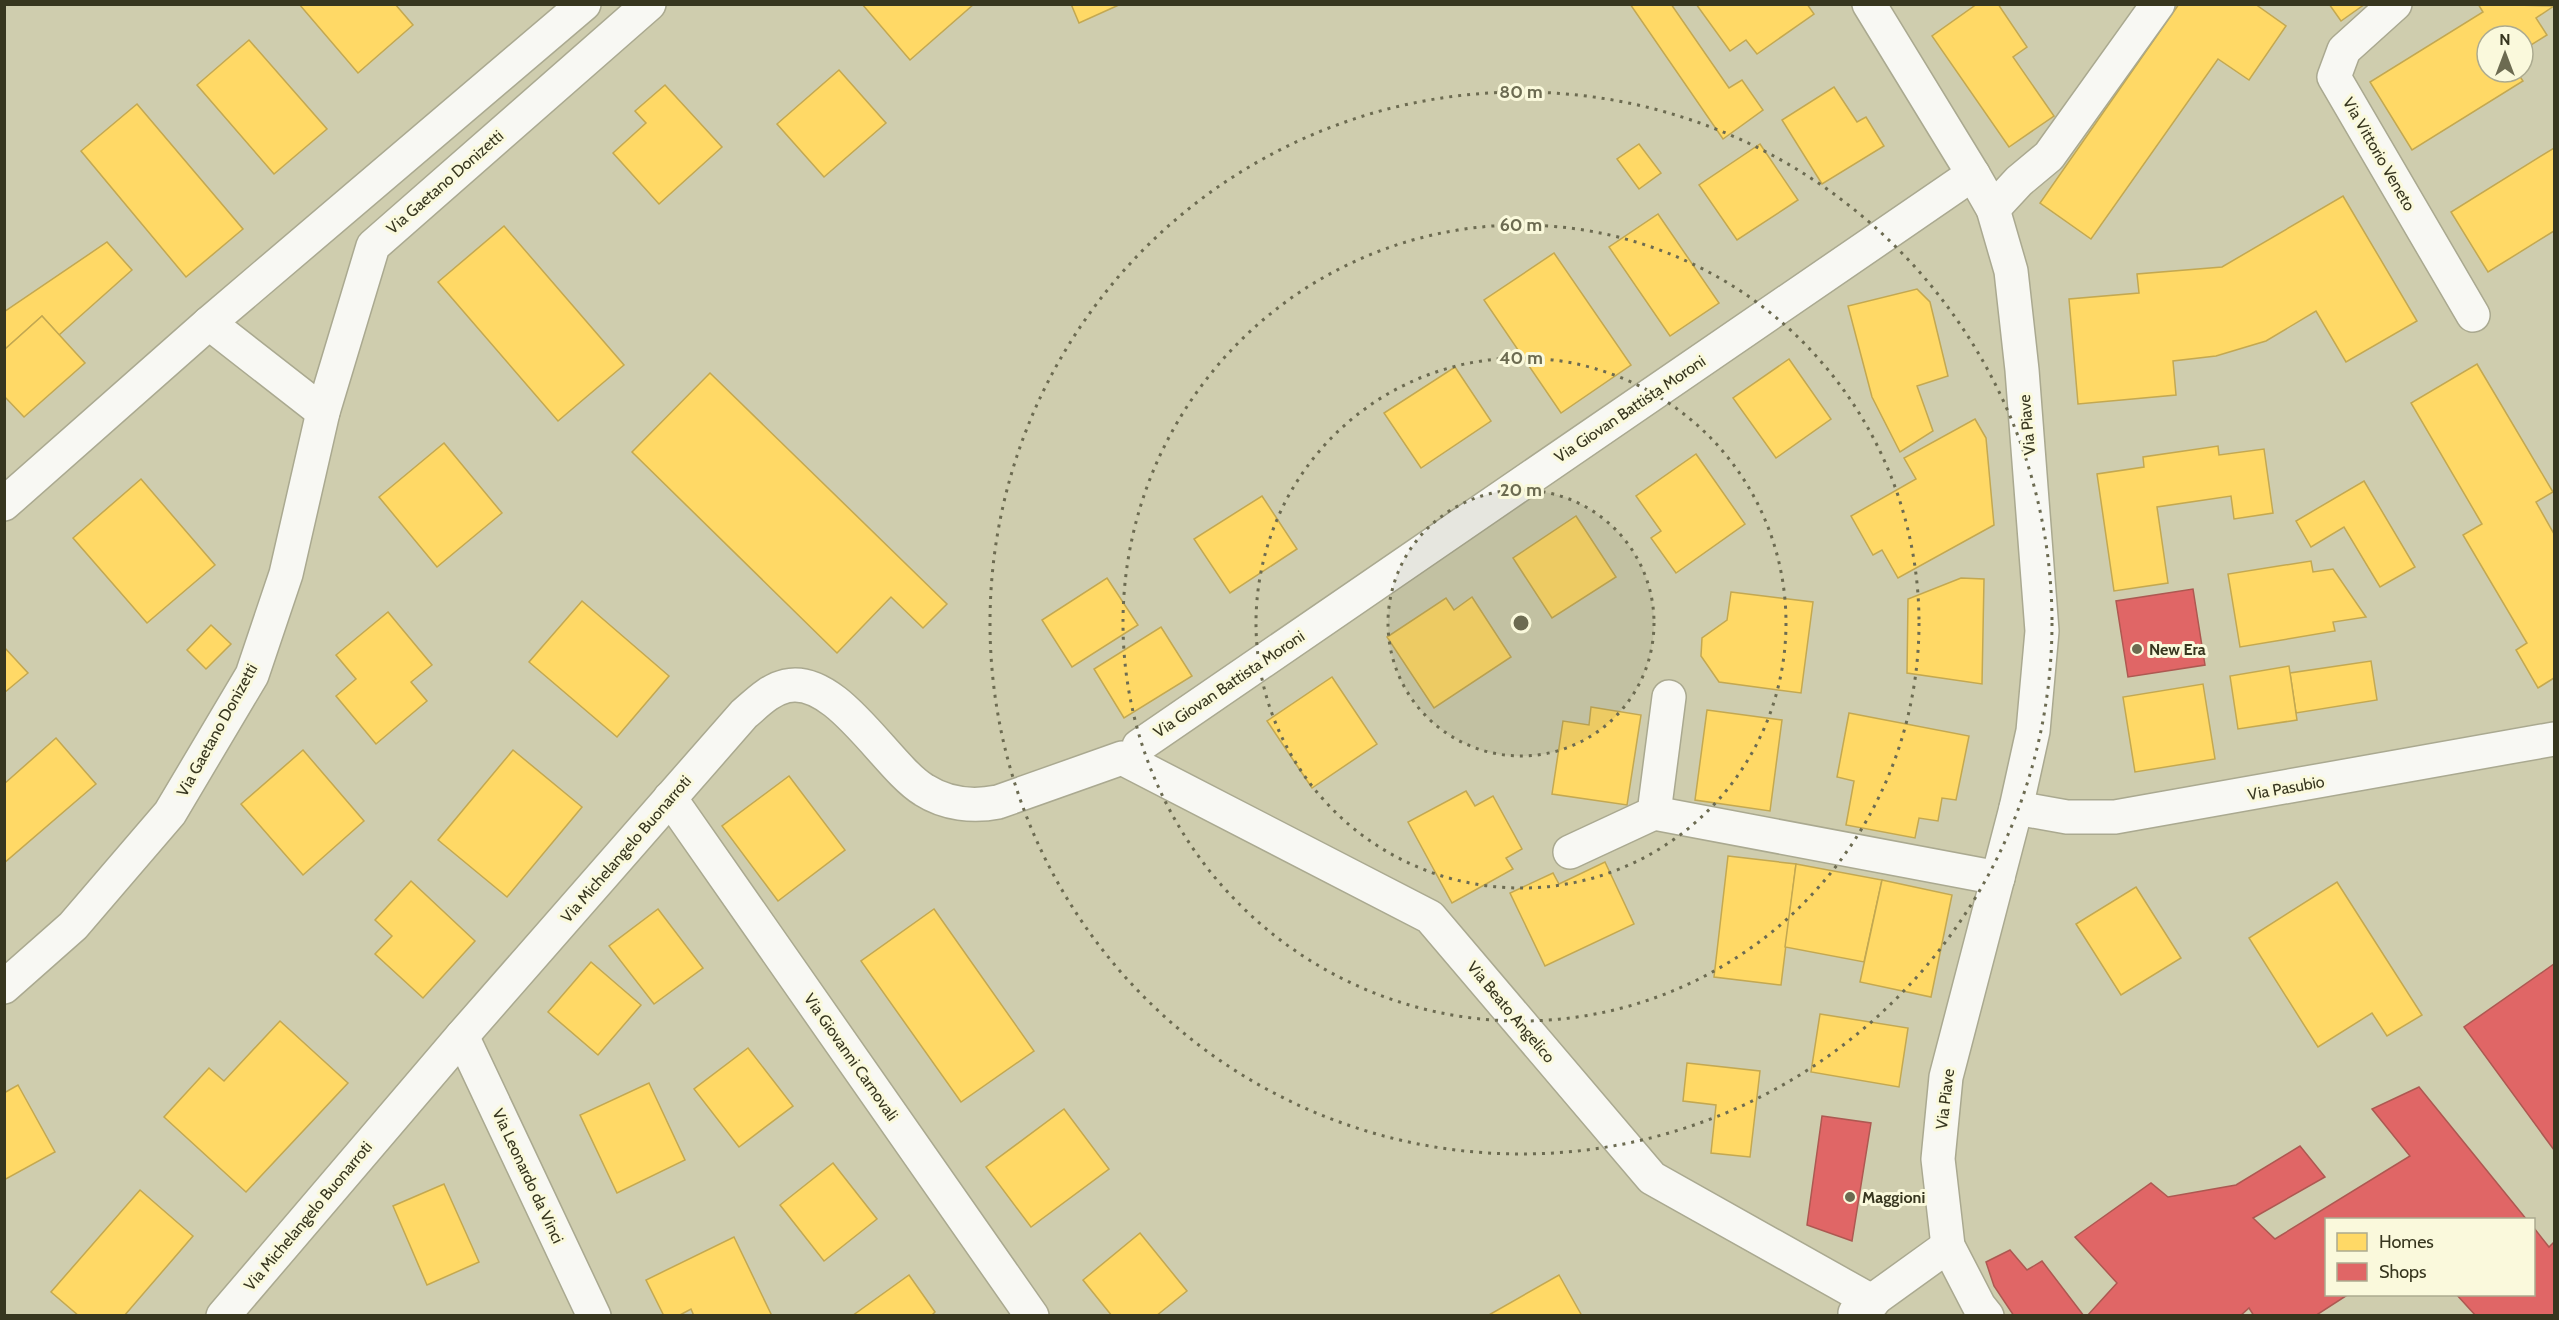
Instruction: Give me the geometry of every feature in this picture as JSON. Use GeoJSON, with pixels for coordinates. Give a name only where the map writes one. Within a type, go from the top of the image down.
{"type":"FeatureCollection","features":[{"type":"Feature","properties":{"kind":"street"},"geometry":{"type":"LineString","coordinates":[[4,504],[208,323],[584,4]]}},
{"type":"Feature","properties":{"kind":"street","name":"Via Gaetano Donizetti"},"geometry":{"type":"LineString","coordinates":[[4,987],[73,926],[170,813],[252,675],[286,574],[323,412],[373,246],[649,4]]}},
{"type":"Feature","properties":{"kind":"street","name":"Via Piave"},"geometry":{"type":"LineString","coordinates":[[1869,4],[1993,209],[2011,271],[2022,370],[2042,631],[2033,731],[2016,808],[1946,1077],[1938,1159],[1948,1246],[1979,1306],[1987,1316]]}},
{"type":"Feature","properties":{"kind":"street"},"geometry":{"type":"LineString","coordinates":[[1993,209],[2019,181],[2049,156],[2158,4]]}},
{"type":"Feature","properties":{"kind":"street","name":"Via Vittorio Veneto"},"geometry":{"type":"LineString","coordinates":[[2395,4],[2344,50],[2334,77],[2473,315]]}},
{"type":"Feature","properties":{"kind":"street","name":"Via Giovan Battista Moroni"},"geometry":{"type":"LineString","coordinates":[[1130,752],[1973,174]]}},
{"type":"Feature","properties":{"kind":"street"},"geometry":{"type":"LineString","coordinates":[[208,323],[323,412]]}},
{"type":"Feature","properties":{"kind":"street","name":"Via Michelangelo Buonarroti"},"geometry":{"type":"LineString","coordinates":[[223,1316],[462,1036],[670,798],[744,714],[766,696],[787,686],[810,687],[835,701],[922,789],[944,800],[984,805],[998,802],[1130,752]]}},
{"type":"Feature","properties":{"kind":"street"},"geometry":{"type":"LineString","coordinates":[[1654,813],[1669,697]]}},
{"type":"Feature","properties":{"kind":"street","name":"Via Pasubio"},"geometry":{"type":"LineString","coordinates":[[2016,808],[2067,817],[2115,817],[2554,740]]}},
{"type":"Feature","properties":{"kind":"street","name":"Via Beato Angelico"},"geometry":{"type":"LineString","coordinates":[[1130,752],[1430,917],[1652,1178],[1862,1309]]}},
{"type":"Feature","properties":{"kind":"street","name":"Via Giovanni Carnovali"},"geometry":{"type":"LineString","coordinates":[[670,798],[1032,1316]]}},
{"type":"Feature","properties":{"kind":"street"},"geometry":{"type":"LineString","coordinates":[[1570,852],[1654,813],[1998,878]]}},
{"type":"Feature","properties":{"kind":"street","name":"Via Leonardo da Vinci"},"geometry":{"type":"LineString","coordinates":[[462,1036],[594,1316]]}},
{"type":"Feature","properties":{"kind":"street"},"geometry":{"type":"LineString","coordinates":[[1862,1309],[1948,1246]]}},
{"type":"Feature","properties":{"kind":"building: Homes"},"geometry":{"type":"Polygon","coordinates":[[[299,4],[395,4],[413,25],[358,73],[299,4]]]}},
{"type":"Feature","properties":{"kind":"building: Homes"},"geometry":{"type":"Polygon","coordinates":[[[862,4],[974,4],[910,60],[862,4]]]}},
{"type":"Feature","properties":{"kind":"building: Homes"},"geometry":{"type":"Polygon","coordinates":[[[1071,4],[1121,4],[1079,23],[1071,4]]]}},
{"type":"Feature","properties":{"kind":"building: Homes"},"geometry":{"type":"Polygon","coordinates":[[[1630,4],[1671,4],[1729,88],[1742,80],[1763,110],[1723,139],[1630,4]]]}},
{"type":"Feature","properties":{"kind":"building: Homes"},"geometry":{"type":"Polygon","coordinates":[[[1696,4],[1807,4],[1814,14],[1757,54],[1746,40],[1730,51],[1696,4]]]}},
{"type":"Feature","properties":{"kind":"building: Homes"},"geometry":{"type":"Polygon","coordinates":[[[1977,4],[1998,4],[2027,47],[2013,57],[2054,116],[2009,147],[1932,36],[1977,4]]]}},
{"type":"Feature","properties":{"kind":"building: Homes"},"geometry":{"type":"Polygon","coordinates":[[[2179,4],[2255,4],[2286,26],[2249,80],[2218,59],[2091,239],[2040,203],[2179,4]]]}},
{"type":"Feature","properties":{"kind":"building: Homes"},"geometry":{"type":"Polygon","coordinates":[[[2329,4],[2365,4],[2341,21],[2329,4]]]}},
{"type":"Feature","properties":{"kind":"building: Homes"},"geometry":{"type":"Polygon","coordinates":[[[2478,4],[2554,6],[2536,18],[2547,35],[2535,42],[2535,24],[2475,24],[2475,84],[2518,84],[2412,150],[2370,82],[2483,12],[2478,4]]]}},
{"type":"Feature","properties":{"kind":"building: Homes"},"geometry":{"type":"Polygon","coordinates":[[[249,40],[327,129],[274,174],[197,85],[249,40]]]}},
{"type":"Feature","properties":{"kind":"building: Homes"},"geometry":{"type":"Polygon","coordinates":[[[839,70],[886,123],[824,177],[777,124],[839,70]]]}},
{"type":"Feature","properties":{"kind":"building: Homes"},"geometry":{"type":"Polygon","coordinates":[[[665,85],[722,147],[659,204],[613,153],[646,123],[635,111],[665,85]]]}},
{"type":"Feature","properties":{"kind":"building: Homes"},"geometry":{"type":"Polygon","coordinates":[[[1834,87],[1857,122],[1866,117],[1884,146],[1822,184],[1782,120],[1834,87]]]}},
{"type":"Feature","properties":{"kind":"building: Homes"},"geometry":{"type":"Polygon","coordinates":[[[137,104],[243,229],[186,277],[81,151],[137,104]]]}},
{"type":"Feature","properties":{"kind":"building: Homes"},"geometry":{"type":"Polygon","coordinates":[[[1639,144],[1661,173],[1639,189],[1617,159],[1639,144]]]}},
{"type":"Feature","properties":{"kind":"building: Homes"},"geometry":{"type":"Polygon","coordinates":[[[1760,144],[1798,200],[1737,240],[1699,185],[1760,144]]]}},
{"type":"Feature","properties":{"kind":"building: Homes"},"geometry":{"type":"Polygon","coordinates":[[[2554,148],[2554,231],[2488,272],[2451,212],[2554,148]]]}},
{"type":"Feature","properties":{"kind":"building: Homes"},"geometry":{"type":"Polygon","coordinates":[[[2343,196],[2417,321],[2346,362],[2316,311],[2266,341],[2216,356],[2173,361],[2176,395],[2078,404],[2069,299],[2139,293],[2137,274],[2222,267],[2343,196]]]}},
{"type":"Feature","properties":{"kind":"building: Homes"},"geometry":{"type":"Polygon","coordinates":[[[1658,214],[1719,303],[1670,336],[1609,247],[1658,214]]]}},
{"type":"Feature","properties":{"kind":"building: Homes"},"geometry":{"type":"Polygon","coordinates":[[[504,226],[624,365],[558,421],[438,282],[504,226]]]}},
{"type":"Feature","properties":{"kind":"building: Homes"},"geometry":{"type":"Polygon","coordinates":[[[107,242],[132,270],[59,335],[42,316],[4,350],[4,312],[107,242]]]}},
{"type":"Feature","properties":{"kind":"building: Homes"},"geometry":{"type":"Polygon","coordinates":[[[1554,253],[1631,365],[1561,413],[1484,300],[1554,253]]]}},
{"type":"Feature","properties":{"kind":"building: Homes"},"geometry":{"type":"Polygon","coordinates":[[[1917,289],[1930,302],[1948,376],[1917,386],[1933,431],[1900,452],[1872,397],[1848,306],[1917,289]]]}},
{"type":"Feature","properties":{"kind":"building: Homes"},"geometry":{"type":"Polygon","coordinates":[[[42,316],[85,363],[24,417],[4,396],[4,350],[42,316]]]}},
{"type":"Feature","properties":{"kind":"building: Homes"},"geometry":{"type":"Polygon","coordinates":[[[1789,359],[1831,419],[1776,458],[1733,398],[1789,359]]]}},
{"type":"Feature","properties":{"kind":"building: Homes"},"geometry":{"type":"Polygon","coordinates":[[[2477,364],[2553,492],[2536,502],[2554,534],[2554,678],[2538,688],[2516,650],[2527,643],[2463,535],[2482,524],[2411,403],[2477,364]]]}},
{"type":"Feature","properties":{"kind":"building: Homes"},"geometry":{"type":"Polygon","coordinates":[[[1455,367],[1491,421],[1421,468],[1384,413],[1455,367]]]}},
{"type":"Feature","properties":{"kind":"building: Homes"},"geometry":{"type":"Polygon","coordinates":[[[710,373],[947,604],[923,628],[891,597],[837,653],[632,452],[710,373]]]}},
{"type":"Feature","properties":{"kind":"building: Homes"},"geometry":{"type":"Polygon","coordinates":[[[1975,419],[1986,438],[1994,525],[1898,578],[1882,550],[1873,555],[1851,516],[1916,479],[1904,458],[1975,419]]]}},
{"type":"Feature","properties":{"kind":"building: Homes"},"geometry":{"type":"Polygon","coordinates":[[[444,443],[502,513],[437,567],[379,497],[444,443]]]}},
{"type":"Feature","properties":{"kind":"building: Homes"},"geometry":{"type":"Polygon","coordinates":[[[2218,446],[2219,455],[2264,449],[2273,513],[2234,519],[2231,496],[2157,507],[2168,583],[2114,591],[2097,474],[2144,467],[2143,457],[2218,446]]]}},
{"type":"Feature","properties":{"kind":"building: Homes"},"geometry":{"type":"Polygon","coordinates":[[[1696,454],[1745,524],[1676,573],[1651,538],[1661,531],[1636,496],[1696,454]]]}},
{"type":"Feature","properties":{"kind":"building: Homes"},"geometry":{"type":"Polygon","coordinates":[[[141,479],[215,565],[147,623],[73,538],[141,479]]]}},
{"type":"Feature","properties":{"kind":"building: Homes"},"geometry":{"type":"Polygon","coordinates":[[[2364,481],[2415,567],[2380,587],[2344,527],[2311,547],[2296,521],[2364,481]]]}},
{"type":"Feature","properties":{"kind":"building: Homes"},"geometry":{"type":"Polygon","coordinates":[[[1262,496],[1297,549],[1230,593],[1194,539],[1262,496]]]}},
{"type":"Feature","properties":{"kind":"building: Homes"},"geometry":{"type":"Polygon","coordinates":[[[1576,516],[1616,577],[1552,618],[1513,558],[1576,516]]]}},
{"type":"Feature","properties":{"kind":"building: Homes"},"geometry":{"type":"Polygon","coordinates":[[[2311,561],[2313,572],[2333,569],[2366,617],[2333,622],[2335,631],[2240,647],[2228,574],[2311,561]]]}},
{"type":"Feature","properties":{"kind":"building: Homes"},"geometry":{"type":"Polygon","coordinates":[[[1107,578],[1138,625],[1072,667],[1042,620],[1107,578]]]}},
{"type":"Feature","properties":{"kind":"building: Homes"},"geometry":{"type":"Polygon","coordinates":[[[1961,578],[1984,579],[1982,684],[1907,673],[1908,599],[1961,578]]]}},
{"type":"Feature","properties":{"kind":"building: Homes"},"geometry":{"type":"Polygon","coordinates":[[[1731,592],[1813,602],[1801,693],[1719,682],[1701,656],[1702,638],[1727,620],[1731,592]]]}},
{"type":"Feature","properties":{"kind":"building: Homes"},"geometry":{"type":"Polygon","coordinates":[[[1472,597],[1511,657],[1434,708],[1387,637],[1446,598],[1454,610],[1472,597]]]}},
{"type":"Feature","properties":{"kind":"building: Homes"},"geometry":{"type":"Polygon","coordinates":[[[582,601],[669,676],[617,737],[529,662],[582,601]]]}},
{"type":"Feature","properties":{"kind":"building: Homes"},"geometry":{"type":"Polygon","coordinates":[[[388,612],[432,665],[411,682],[427,701],[376,744],[336,696],[356,679],[336,655],[388,612]]]}},
{"type":"Feature","properties":{"kind":"building: Homes"},"geometry":{"type":"Polygon","coordinates":[[[211,625],[231,644],[206,669],[187,650],[211,625]]]}},
{"type":"Feature","properties":{"kind":"building: Homes"},"geometry":{"type":"Polygon","coordinates":[[[1161,627],[1192,676],[1124,718],[1094,669],[1161,627]]]}},
{"type":"Feature","properties":{"kind":"building: Homes"},"geometry":{"type":"Polygon","coordinates":[[[4,647],[28,673],[4,693],[4,647]]]}},
{"type":"Feature","properties":{"kind":"building: Homes"},"geometry":{"type":"Polygon","coordinates":[[[2371,661],[2377,700],[2296,713],[2290,673],[2371,661]]]}},
{"type":"Feature","properties":{"kind":"building: Homes"},"geometry":{"type":"Polygon","coordinates":[[[2289,666],[2297,720],[2238,729],[2230,676],[2289,666]]]}},
{"type":"Feature","properties":{"kind":"building: Homes"},"geometry":{"type":"Polygon","coordinates":[[[1332,677],[1377,744],[1312,788],[1267,721],[1332,677]]]}},
{"type":"Feature","properties":{"kind":"building: Homes"},"geometry":{"type":"Polygon","coordinates":[[[2203,684],[2215,759],[2135,772],[2123,697],[2203,684]]]}},
{"type":"Feature","properties":{"kind":"building: Homes"},"geometry":{"type":"Polygon","coordinates":[[[1591,707],[1641,715],[1627,805],[1552,794],[1563,721],[1589,725],[1591,707]]]}},
{"type":"Feature","properties":{"kind":"building: Homes"},"geometry":{"type":"Polygon","coordinates":[[[1707,710],[1782,720],[1770,811],[1695,800],[1707,710]]]}},
{"type":"Feature","properties":{"kind":"building: Homes"},"geometry":{"type":"Polygon","coordinates":[[[1849,713],[1969,736],[1956,800],[1942,798],[1938,821],[1919,818],[1915,838],[1846,825],[1854,781],[1837,777],[1849,713]]]}},
{"type":"Feature","properties":{"kind":"building: Homes"},"geometry":{"type":"Polygon","coordinates":[[[56,738],[96,784],[4,863],[4,784],[56,738]]]}},
{"type":"Feature","properties":{"kind":"building: Homes"},"geometry":{"type":"Polygon","coordinates":[[[303,750],[364,821],[303,875],[241,804],[303,750]]]}},
{"type":"Feature","properties":{"kind":"building: Homes"},"geometry":{"type":"Polygon","coordinates":[[[513,750],[582,807],[507,897],[438,840],[513,750]]]}},
{"type":"Feature","properties":{"kind":"building: Homes"},"geometry":{"type":"Polygon","coordinates":[[[789,776],[845,850],[778,901],[722,826],[789,776]]]}},
{"type":"Feature","properties":{"kind":"building: Homes"},"geometry":{"type":"Polygon","coordinates":[[[1466,791],[1475,806],[1493,796],[1522,849],[1506,858],[1513,869],[1452,903],[1408,822],[1466,791]]]}},
{"type":"Feature","properties":{"kind":"building: Homes"},"geometry":{"type":"Polygon","coordinates":[[[1728,856],[1796,864],[1781,985],[1714,977],[1728,856]]]}},
{"type":"Feature","properties":{"kind":"building: Homes"},"geometry":{"type":"Polygon","coordinates":[[[1605,862],[1634,924],[1545,966],[1510,893],[1553,873],[1559,884],[1605,862]]]}},
{"type":"Feature","properties":{"kind":"building: Homes"},"geometry":{"type":"Polygon","coordinates":[[[1796,864],[1882,880],[1864,962],[1785,947],[1796,864]]]}},
{"type":"Feature","properties":{"kind":"building: Homes"},"geometry":{"type":"Polygon","coordinates":[[[1882,880],[1952,895],[1931,997],[1860,982],[1882,880]]]}},
{"type":"Feature","properties":{"kind":"building: Homes"},"geometry":{"type":"Polygon","coordinates":[[[411,881],[475,941],[423,998],[375,954],[392,936],[375,920],[411,881]]]}},
{"type":"Feature","properties":{"kind":"building: Homes"},"geometry":{"type":"Polygon","coordinates":[[[2337,882],[2422,1015],[2387,1036],[2372,1013],[2318,1047],[2249,938],[2337,882]]]}},
{"type":"Feature","properties":{"kind":"building: Homes"},"geometry":{"type":"Polygon","coordinates":[[[2136,887],[2181,958],[2121,995],[2076,924],[2136,887]]]}},
{"type":"Feature","properties":{"kind":"building: Homes"},"geometry":{"type":"Polygon","coordinates":[[[658,909],[703,968],[654,1004],[609,946],[658,909]]]}},
{"type":"Feature","properties":{"kind":"building: Homes"},"geometry":{"type":"Polygon","coordinates":[[[934,909],[1034,1051],[961,1102],[861,961],[934,909]]]}},
{"type":"Feature","properties":{"kind":"building: Homes"},"geometry":{"type":"Polygon","coordinates":[[[591,962],[641,1005],[598,1055],[548,1012],[591,962]]]}},
{"type":"Feature","properties":{"kind":"building: Homes"},"geometry":{"type":"Polygon","coordinates":[[[1820,1014],[1908,1028],[1899,1087],[1811,1072],[1820,1014]]]}},
{"type":"Feature","properties":{"kind":"building: Homes"},"geometry":{"type":"Polygon","coordinates":[[[280,1021],[348,1083],[246,1192],[164,1117],[209,1068],[224,1081],[280,1021]]]}},
{"type":"Feature","properties":{"kind":"building: Homes"},"geometry":{"type":"Polygon","coordinates":[[[748,1048],[793,1106],[739,1147],[694,1089],[748,1048]]]}},
{"type":"Feature","properties":{"kind":"building: Homes"},"geometry":{"type":"Polygon","coordinates":[[[1687,1063],[1760,1071],[1750,1157],[1711,1153],[1716,1105],[1683,1101],[1687,1063]]]}},
{"type":"Feature","properties":{"kind":"building: Homes"},"geometry":{"type":"Polygon","coordinates":[[[649,1083],[685,1160],[617,1193],[580,1115],[649,1083]]]}},
{"type":"Feature","properties":{"kind":"building: Homes"},"geometry":{"type":"Polygon","coordinates":[[[18,1085],[55,1152],[4,1180],[4,1093],[18,1085]]]}},
{"type":"Feature","properties":{"kind":"building: Homes"},"geometry":{"type":"Polygon","coordinates":[[[1064,1109],[1109,1169],[1031,1227],[986,1167],[1064,1109]]]}},
{"type":"Feature","properties":{"kind":"building: Homes"},"geometry":{"type":"Polygon","coordinates":[[[833,1163],[877,1219],[824,1261],[780,1205],[833,1163]]]}},
{"type":"Feature","properties":{"kind":"building: Homes"},"geometry":{"type":"Polygon","coordinates":[[[444,1184],[479,1262],[427,1285],[393,1206],[444,1184]]]}},
{"type":"Feature","properties":{"kind":"building: Homes"},"geometry":{"type":"Polygon","coordinates":[[[140,1190],[193,1236],[124,1316],[79,1316],[51,1292],[140,1190]]]}},
{"type":"Feature","properties":{"kind":"building: Homes"},"geometry":{"type":"Polygon","coordinates":[[[1140,1233],[1187,1291],[1156,1316],[1112,1316],[1083,1280],[1140,1233]]]}},
{"type":"Feature","properties":{"kind":"building: Homes"},"geometry":{"type":"Polygon","coordinates":[[[734,1237],[772,1316],[694,1316],[691,1309],[678,1316],[664,1316],[646,1280],[734,1237]]]}},
{"type":"Feature","properties":{"kind":"building: Homes"},"geometry":{"type":"Polygon","coordinates":[[[909,1275],[935,1312],[931,1316],[852,1316],[909,1275]]]}},
{"type":"Feature","properties":{"kind":"building: Homes"},"geometry":{"type":"Polygon","coordinates":[[[1559,1275],[1582,1316],[1487,1316],[1559,1275]]]}},
{"type":"Feature","properties":{"kind":"building: Shops"},"geometry":{"type":"Polygon","coordinates":[[[2193,589],[2205,665],[2128,677],[2116,601],[2193,589]]]}},
{"type":"Feature","properties":{"kind":"building: Shops"},"geometry":{"type":"Polygon","coordinates":[[[2554,964],[2554,1150],[2464,1027],[2554,964]]]}},
{"type":"Feature","properties":{"kind":"building: Shops"},"geometry":{"type":"Polygon","coordinates":[[[2419,1087],[2525,1218],[2325,1218],[2325,1296],[2346,1296],[2315,1316],[2254,1316],[2249,1308],[2240,1316],[2087,1316],[2117,1283],[2075,1237],[2151,1183],[2168,1197],[2236,1185],[2300,1146],[2325,1177],[2253,1218],[2275,1239],[2410,1156],[2372,1109],[2419,1087]]]}},
{"type":"Feature","properties":{"kind":"building: Shops"},"geometry":{"type":"Polygon","coordinates":[[[1822,1116],[1871,1123],[1852,1241],[1807,1225],[1822,1116]]]}},
{"type":"Feature","properties":{"kind":"building: Shops"},"geometry":{"type":"Polygon","coordinates":[[[2535,1229],[2549,1247],[2554,1242],[2554,1316],[2476,1316],[2458,1296],[2535,1296],[2535,1229]]]}},
{"type":"Feature","properties":{"kind":"building: Shops"},"geometry":{"type":"Polygon","coordinates":[[[2010,1250],[2027,1270],[2042,1261],[2084,1316],[2014,1316],[1994,1286],[1986,1262],[2010,1250]]]}},
{"type":"Feature","properties":{"kind":"place","name":"New Era"},"geometry":{"type":"Point","coordinates":[2137,649]}},
{"type":"Feature","properties":{"kind":"place","name":"Maggioni"},"geometry":{"type":"Point","coordinates":[1850,1197]}}]}
